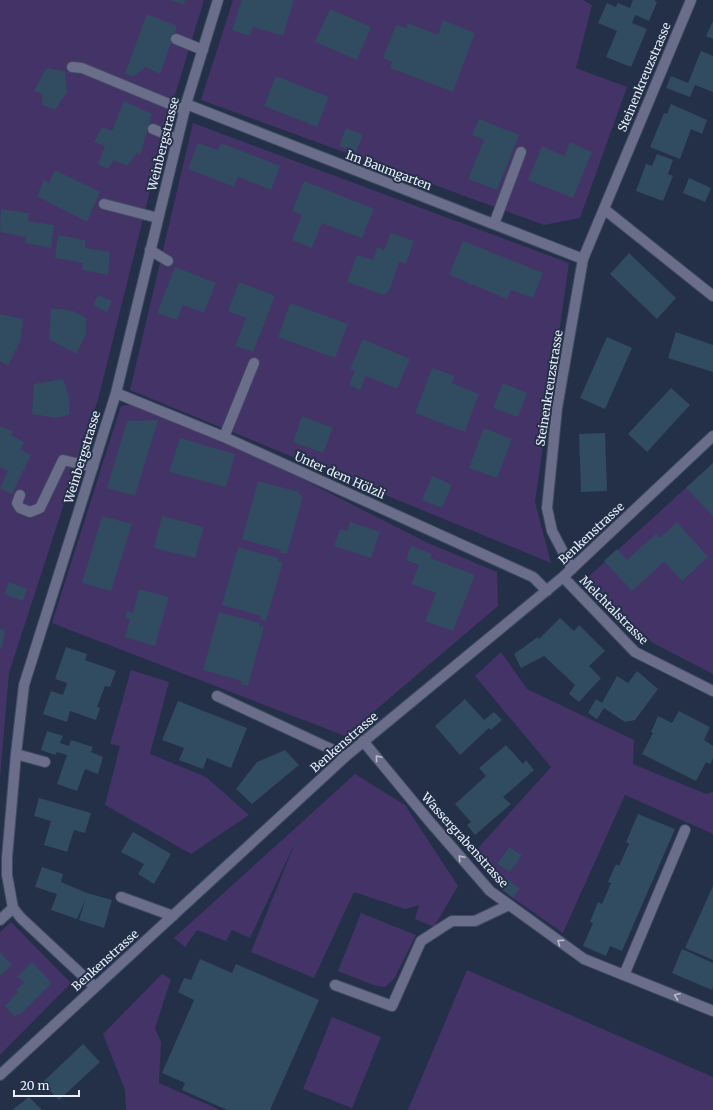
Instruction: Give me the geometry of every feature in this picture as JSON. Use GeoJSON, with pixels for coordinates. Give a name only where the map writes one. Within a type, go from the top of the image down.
{"type":"FeatureCollection","features":[{"type":"Feature","properties":{"kind":"street","name":"Weinbergstrasse"},"geometry":{"type":"LineString","coordinates":[[13,908],[7,875],[7,858],[16,754],[24,685],[116,393],[185,107],[218,0]]}},
{"type":"Feature","properties":{"kind":"street","name":"Steinenkreuzstrasse"},"geometry":{"type":"LineString","coordinates":[[572,569],[552,531],[547,508],[557,408],[583,259],[691,0]]}},
{"type":"Feature","properties":{"kind":"street"},"geometry":{"type":"LineString","coordinates":[[176,39],[203,50]]}},
{"type":"Feature","properties":{"kind":"street","name":"Im Baumgarten"},"geometry":{"type":"LineString","coordinates":[[72,67],[82,68],[583,259]]}},
{"type":"Feature","properties":{"kind":"street"},"geometry":{"type":"LineString","coordinates":[[153,129],[178,138]]}},
{"type":"Feature","properties":{"kind":"street"},"geometry":{"type":"LineString","coordinates":[[494,224],[521,152]]}},
{"type":"Feature","properties":{"kind":"street"},"geometry":{"type":"LineString","coordinates":[[104,204],[158,218]]}},
{"type":"Feature","properties":{"kind":"street"},"geometry":{"type":"LineString","coordinates":[[604,209],[713,296]]}},
{"type":"Feature","properties":{"kind":"street"},"geometry":{"type":"LineString","coordinates":[[150,250],[168,261]]}},
{"type":"Feature","properties":{"kind":"street"},"geometry":{"type":"LineString","coordinates":[[224,437],[254,363]]}},
{"type":"Feature","properties":{"kind":"street","name":"Unter dem Hölzli"},"geometry":{"type":"LineString","coordinates":[[116,393],[224,437],[533,577],[547,591]]}},
{"type":"Feature","properties":{"kind":"street","name":"Benkenstrasse"},"geometry":{"type":"LineString","coordinates":[[0,1075],[346,756],[547,591],[713,436]]}},
{"type":"Feature","properties":{"kind":"street"},"geometry":{"type":"LineString","coordinates":[[20,495],[17,503],[20,508],[30,512],[40,508],[63,460],[93,467]]}},
{"type":"Feature","properties":{"kind":"street","name":"Melchtalstrasse"},"geometry":{"type":"LineString","coordinates":[[563,577],[635,652],[713,691]]}},
{"type":"Feature","properties":{"kind":"street"},"geometry":{"type":"LineString","coordinates":[[217,696],[346,756]]}},
{"type":"Feature","properties":{"kind":"street","name":"Wassergrabenstrasse"},"geometry":{"type":"LineString","coordinates":[[364,741],[430,822],[490,892],[584,959],[713,1011]]}},
{"type":"Feature","properties":{"kind":"street"},"geometry":{"type":"LineString","coordinates":[[16,754],[45,762]]}},
{"type":"Feature","properties":{"kind":"street"},"geometry":{"type":"LineString","coordinates":[[624,975],[685,830]]}},
{"type":"Feature","properties":{"kind":"street"},"geometry":{"type":"LineString","coordinates":[[121,897],[173,916]]}},
{"type":"Feature","properties":{"kind":"street"},"geometry":{"type":"LineString","coordinates":[[335,985],[392,1006],[420,941],[452,921],[475,921],[509,905]]}},
{"type":"Feature","properties":{"kind":"street"},"geometry":{"type":"LineString","coordinates":[[0,920],[13,908],[21,918],[95,987]]}},
{"type":"Feature","properties":{"kind":"shaded area"},"geometry":{"type":"Polygon","coordinates":[[[0,0],[204,0],[168,118],[99,396],[9,673],[0,777],[0,0]]]}},
{"type":"Feature","properties":{"kind":"shaded area"},"geometry":{"type":"Polygon","coordinates":[[[233,0],[583,0],[592,5],[576,68],[627,87],[580,218],[544,225],[201,100],[233,0]]]}},
{"type":"Feature","properties":{"kind":"shaded area"},"geometry":{"type":"Polygon","coordinates":[[[193,123],[569,263],[535,502],[551,563],[130,390],[193,123]]]}},
{"type":"Feature","properties":{"kind":"shaded area"},"geometry":{"type":"Polygon","coordinates":[[[136,404],[247,451],[426,542],[497,572],[498,606],[345,736],[52,623],[121,406],[136,404]]]}},
{"type":"Feature","properties":{"kind":"shaded area"},"geometry":{"type":"Polygon","coordinates":[[[713,463],[713,674],[653,643],[586,579],[713,463]]]}},
{"type":"Feature","properties":{"kind":"shaded area"},"geometry":{"type":"Polygon","coordinates":[[[501,652],[527,689],[634,740],[633,764],[706,794],[713,792],[713,834],[625,795],[563,933],[500,888],[471,856],[551,767],[475,676],[501,652]]]}},
{"type":"Feature","properties":{"kind":"shaded area"},"geometry":{"type":"Polygon","coordinates":[[[131,670],[169,682],[150,754],[206,777],[249,815],[191,854],[105,805],[120,746],[110,744],[131,670]]]}},
{"type":"Feature","properties":{"kind":"shaded area"},"geometry":{"type":"Polygon","coordinates":[[[355,774],[405,805],[458,886],[434,927],[415,919],[419,905],[405,909],[354,892],[314,978],[251,952],[295,843],[250,938],[232,930],[226,941],[197,930],[185,947],[174,938],[355,774]]]}},
{"type":"Feature","properties":{"kind":"shaded area"},"geometry":{"type":"Polygon","coordinates":[[[361,913],[416,935],[394,979],[385,987],[373,985],[338,971],[361,913]]]}},
{"type":"Feature","properties":{"kind":"shaded area"},"geometry":{"type":"Polygon","coordinates":[[[11,922],[71,983],[0,1055],[0,932],[11,922]]]}},
{"type":"Feature","properties":{"kind":"shaded area"},"geometry":{"type":"Polygon","coordinates":[[[467,970],[713,1077],[713,1110],[408,1110],[467,970]]]}},
{"type":"Feature","properties":{"kind":"shaded area"},"geometry":{"type":"Polygon","coordinates":[[[162,974],[171,979],[155,1028],[161,1042],[159,1083],[220,1110],[126,1110],[125,1090],[103,1034],[162,974]]]}},
{"type":"Feature","properties":{"kind":"shaded area"},"geometry":{"type":"Polygon","coordinates":[[[332,1017],[381,1037],[352,1108],[303,1089],[332,1017]]]}},
{"type":"Feature","properties":{"kind":"building"},"geometry":{"type":"Polygon","coordinates":[[[170,0],[185,0],[184,5],[170,0]]]}},
{"type":"Feature","properties":{"kind":"building"},"geometry":{"type":"Polygon","coordinates":[[[242,0],[294,0],[283,36],[253,27],[250,36],[232,30],[242,0]]]}},
{"type":"Feature","properties":{"kind":"building"},"geometry":{"type":"Polygon","coordinates":[[[633,0],[654,0],[657,2],[649,21],[635,15],[632,23],[647,29],[631,67],[606,57],[617,31],[598,23],[607,3],[616,7],[618,3],[630,8],[633,0]]]}},
{"type":"Feature","properties":{"kind":"building"},"geometry":{"type":"Polygon","coordinates":[[[330,9],[371,27],[357,60],[315,42],[330,9]]]}},
{"type":"Feature","properties":{"kind":"building"},"geometry":{"type":"Polygon","coordinates":[[[147,14],[177,26],[160,74],[145,67],[133,77],[125,73],[147,14]]]}},
{"type":"Feature","properties":{"kind":"building"},"geometry":{"type":"Polygon","coordinates":[[[443,20],[475,33],[453,92],[390,68],[392,62],[383,58],[396,25],[406,28],[408,23],[438,35],[443,20]]]}},
{"type":"Feature","properties":{"kind":"building"},"geometry":{"type":"Polygon","coordinates":[[[713,21],[713,39],[706,36],[713,21]]]}},
{"type":"Feature","properties":{"kind":"building"},"geometry":{"type":"Polygon","coordinates":[[[701,51],[713,56],[713,92],[695,85],[690,97],[666,88],[671,76],[688,83],[701,51]]]}},
{"type":"Feature","properties":{"kind":"building"},"geometry":{"type":"Polygon","coordinates":[[[46,68],[65,71],[67,92],[55,110],[42,105],[42,94],[34,91],[46,68]]]}},
{"type":"Feature","properties":{"kind":"building"},"geometry":{"type":"Polygon","coordinates":[[[276,76],[329,97],[317,127],[264,106],[276,76]]]}},
{"type":"Feature","properties":{"kind":"building"},"geometry":{"type":"Polygon","coordinates":[[[124,101],[152,114],[140,156],[137,153],[127,166],[114,160],[108,169],[98,164],[105,146],[94,142],[102,127],[112,131],[124,101]]]}},
{"type":"Feature","properties":{"kind":"building"},"geometry":{"type":"Polygon","coordinates":[[[671,104],[707,120],[702,134],[691,129],[680,159],[650,147],[664,113],[667,114],[671,104]]]}},
{"type":"Feature","properties":{"kind":"building"},"geometry":{"type":"Polygon","coordinates":[[[479,119],[519,135],[497,190],[468,179],[484,140],[472,135],[479,119]]]}},
{"type":"Feature","properties":{"kind":"building"},"geometry":{"type":"Polygon","coordinates":[[[346,128],[363,135],[356,152],[339,146],[346,128]]]}},
{"type":"Feature","properties":{"kind":"building"},"geometry":{"type":"Polygon","coordinates":[[[570,142],[592,152],[573,198],[528,180],[542,146],[564,156],[570,142]]]}},
{"type":"Feature","properties":{"kind":"building"},"geometry":{"type":"Polygon","coordinates":[[[198,143],[218,150],[221,143],[280,166],[271,190],[238,177],[234,187],[188,169],[198,143]]]}},
{"type":"Feature","properties":{"kind":"building"},"geometry":{"type":"Polygon","coordinates":[[[657,154],[673,160],[668,174],[673,176],[663,201],[636,191],[646,164],[652,166],[657,154]]]}},
{"type":"Feature","properties":{"kind":"building"},"geometry":{"type":"Polygon","coordinates":[[[55,170],[100,192],[87,222],[37,196],[44,180],[49,183],[55,170]]]}},
{"type":"Feature","properties":{"kind":"building"},"geometry":{"type":"Polygon","coordinates":[[[689,178],[711,188],[705,202],[683,193],[689,178]]]}},
{"type":"Feature","properties":{"kind":"building"},"geometry":{"type":"Polygon","coordinates":[[[304,181],[374,209],[362,238],[322,223],[312,248],[292,240],[302,215],[292,211],[304,181]]]}},
{"type":"Feature","properties":{"kind":"building"},"geometry":{"type":"Polygon","coordinates":[[[1,209],[29,213],[28,221],[54,225],[51,248],[25,243],[26,237],[0,232],[1,209]]]}},
{"type":"Feature","properties":{"kind":"building"},"geometry":{"type":"Polygon","coordinates":[[[391,233],[414,241],[406,264],[399,262],[390,289],[384,295],[347,282],[357,255],[373,260],[377,247],[384,250],[391,233]]]}},
{"type":"Feature","properties":{"kind":"building"},"geometry":{"type":"Polygon","coordinates":[[[58,235],[85,240],[85,248],[110,252],[108,275],[82,270],[83,263],[55,258],[58,235]]]}},
{"type":"Feature","properties":{"kind":"building"},"geometry":{"type":"Polygon","coordinates":[[[463,241],[543,273],[533,298],[511,290],[507,299],[449,275],[463,241]]]}},
{"type":"Feature","properties":{"kind":"building"},"geometry":{"type":"Polygon","coordinates":[[[629,253],[676,298],[657,319],[610,274],[629,253]]]}},
{"type":"Feature","properties":{"kind":"building"},"geometry":{"type":"Polygon","coordinates":[[[175,267],[216,283],[204,313],[183,305],[177,320],[157,313],[175,267]]]}},
{"type":"Feature","properties":{"kind":"building"},"geometry":{"type":"Polygon","coordinates":[[[239,282],[275,296],[253,352],[235,346],[246,318],[228,311],[239,282]]]}},
{"type":"Feature","properties":{"kind":"building"},"geometry":{"type":"Polygon","coordinates":[[[98,295],[112,301],[107,312],[93,305],[98,295]]]}},
{"type":"Feature","properties":{"kind":"building"},"geometry":{"type":"Polygon","coordinates":[[[290,303],[348,324],[335,358],[278,337],[290,303]]]}},
{"type":"Feature","properties":{"kind":"building"},"geometry":{"type":"Polygon","coordinates":[[[51,308],[73,311],[86,318],[86,334],[76,354],[49,339],[51,308]]]}},
{"type":"Feature","properties":{"kind":"building"},"geometry":{"type":"Polygon","coordinates":[[[0,314],[23,319],[21,339],[8,366],[0,361],[0,314]]]}},
{"type":"Feature","properties":{"kind":"building"},"geometry":{"type":"Polygon","coordinates":[[[676,332],[713,345],[713,372],[668,358],[676,332]]]}},
{"type":"Feature","properties":{"kind":"building"},"geometry":{"type":"Polygon","coordinates":[[[607,337],[632,348],[605,409],[580,398],[607,337]]]}},
{"type":"Feature","properties":{"kind":"building"},"geometry":{"type":"Polygon","coordinates":[[[363,339],[410,359],[397,389],[366,376],[360,390],[349,385],[355,371],[350,369],[363,339]]]}},
{"type":"Feature","properties":{"kind":"building"},"geometry":{"type":"Polygon","coordinates":[[[432,368],[455,376],[452,383],[479,394],[465,432],[415,413],[432,368]]]}},
{"type":"Feature","properties":{"kind":"building"},"geometry":{"type":"Polygon","coordinates":[[[63,379],[70,400],[69,415],[55,418],[32,414],[34,384],[63,379]]]}},
{"type":"Feature","properties":{"kind":"building"},"geometry":{"type":"Polygon","coordinates":[[[503,383],[527,393],[518,417],[493,408],[503,383]]]}},
{"type":"Feature","properties":{"kind":"building"},"geometry":{"type":"Polygon","coordinates":[[[671,388],[690,405],[647,452],[628,434],[671,388]]]}},
{"type":"Feature","properties":{"kind":"building"},"geometry":{"type":"Polygon","coordinates":[[[302,416],[333,428],[323,453],[293,442],[302,416]]]}},
{"type":"Feature","properties":{"kind":"building"},"geometry":{"type":"Polygon","coordinates":[[[158,420],[135,496],[107,488],[127,421],[158,420]]]}},
{"type":"Feature","properties":{"kind":"building"},"geometry":{"type":"Polygon","coordinates":[[[0,426],[13,431],[11,435],[24,442],[20,450],[31,455],[12,494],[0,488],[8,471],[0,467],[0,426]]]}},
{"type":"Feature","properties":{"kind":"building"},"geometry":{"type":"Polygon","coordinates":[[[484,428],[512,439],[497,478],[469,468],[484,428]]]}},
{"type":"Feature","properties":{"kind":"building"},"geometry":{"type":"Polygon","coordinates":[[[605,433],[607,491],[581,492],[579,434],[605,433]]]}},
{"type":"Feature","properties":{"kind":"building"},"geometry":{"type":"Polygon","coordinates":[[[180,438],[235,454],[226,487],[169,472],[180,438]]]}},
{"type":"Feature","properties":{"kind":"building"},"geometry":{"type":"Polygon","coordinates":[[[713,463],[713,516],[686,488],[713,463]]]}},
{"type":"Feature","properties":{"kind":"building"},"geometry":{"type":"Polygon","coordinates":[[[432,476],[452,485],[442,508],[422,500],[432,476]]]}},
{"type":"Feature","properties":{"kind":"building"},"geometry":{"type":"Polygon","coordinates":[[[258,481],[299,492],[298,494],[303,496],[287,554],[280,553],[281,550],[242,539],[258,481]]]}},
{"type":"Feature","properties":{"kind":"building"},"geometry":{"type":"Polygon","coordinates":[[[102,516],[132,524],[111,591],[82,583],[102,516]]]}},
{"type":"Feature","properties":{"kind":"building"},"geometry":{"type":"Polygon","coordinates":[[[162,516],[204,527],[195,558],[154,548],[162,516]]]}},
{"type":"Feature","properties":{"kind":"building"},"geometry":{"type":"Polygon","coordinates":[[[350,522],[380,532],[371,558],[334,546],[340,529],[347,531],[350,522]]]}},
{"type":"Feature","properties":{"kind":"building"},"geometry":{"type":"Polygon","coordinates":[[[677,522],[708,557],[682,581],[664,562],[632,591],[604,561],[617,549],[627,560],[656,534],[660,538],[677,522]]]}},
{"type":"Feature","properties":{"kind":"building"},"geometry":{"type":"Polygon","coordinates":[[[411,546],[432,554],[430,558],[475,575],[453,631],[425,621],[436,593],[411,584],[419,565],[406,560],[411,546]]]}},
{"type":"Feature","properties":{"kind":"building"},"geometry":{"type":"Polygon","coordinates":[[[238,547],[278,558],[278,561],[283,562],[266,621],[260,619],[261,616],[222,605],[238,547]]]}},
{"type":"Feature","properties":{"kind":"building"},"geometry":{"type":"Polygon","coordinates":[[[9,582],[27,589],[23,601],[4,594],[9,582]]]}},
{"type":"Feature","properties":{"kind":"building"},"geometry":{"type":"Polygon","coordinates":[[[139,589],[169,597],[155,646],[125,637],[130,619],[125,618],[127,611],[133,613],[139,589]]]}},
{"type":"Feature","properties":{"kind":"building"},"geometry":{"type":"Polygon","coordinates":[[[219,612],[260,623],[259,626],[264,627],[248,686],[241,684],[242,681],[203,670],[219,612]]]}},
{"type":"Feature","properties":{"kind":"building"},"geometry":{"type":"Polygon","coordinates":[[[560,618],[574,631],[579,625],[605,651],[589,666],[601,678],[579,702],[569,694],[575,685],[544,656],[521,668],[514,654],[538,637],[539,639],[560,618]]]}},
{"type":"Feature","properties":{"kind":"building"},"geometry":{"type":"Polygon","coordinates":[[[0,629],[5,630],[2,648],[0,647],[0,629]]]}},
{"type":"Feature","properties":{"kind":"building"},"geometry":{"type":"Polygon","coordinates":[[[66,647],[87,654],[85,660],[116,671],[110,687],[105,686],[97,707],[100,708],[96,720],[70,711],[67,722],[43,714],[51,691],[63,695],[67,683],[55,679],[66,647]]]}},
{"type":"Feature","properties":{"kind":"building"},"geometry":{"type":"Polygon","coordinates":[[[637,671],[658,689],[635,720],[625,722],[604,708],[597,719],[588,713],[596,699],[602,703],[617,676],[628,683],[637,671]]]}},
{"type":"Feature","properties":{"kind":"building"},"geometry":{"type":"Polygon","coordinates":[[[465,699],[484,720],[494,712],[502,720],[491,730],[489,728],[460,755],[435,726],[465,699]]]}},
{"type":"Feature","properties":{"kind":"building"},"geometry":{"type":"Polygon","coordinates":[[[178,701],[247,728],[231,768],[207,758],[203,769],[179,760],[184,748],[162,740],[178,701]]]}},
{"type":"Feature","properties":{"kind":"building"},"geometry":{"type":"Polygon","coordinates":[[[679,711],[710,727],[704,740],[713,746],[713,758],[710,764],[706,762],[696,781],[642,754],[653,733],[651,732],[658,716],[672,723],[679,711]]]}},
{"type":"Feature","properties":{"kind":"building"},"geometry":{"type":"Polygon","coordinates":[[[47,731],[63,736],[60,743],[69,746],[71,740],[93,747],[91,752],[103,757],[98,774],[85,769],[77,791],[57,784],[67,755],[57,752],[55,755],[41,750],[47,731]]]}},
{"type":"Feature","properties":{"kind":"building"},"geometry":{"type":"Polygon","coordinates":[[[506,745],[523,764],[526,760],[534,770],[503,797],[511,804],[475,835],[467,825],[471,822],[455,804],[486,776],[479,768],[506,745]]]}},
{"type":"Feature","properties":{"kind":"building"},"geometry":{"type":"Polygon","coordinates":[[[285,750],[299,765],[252,804],[236,789],[257,762],[285,750]]]}},
{"type":"Feature","properties":{"kind":"building"},"geometry":{"type":"Polygon","coordinates":[[[39,798],[91,813],[85,833],[74,830],[67,852],[44,845],[51,821],[34,816],[39,798]]]}},
{"type":"Feature","properties":{"kind":"building"},"geometry":{"type":"Polygon","coordinates":[[[638,814],[675,829],[622,951],[610,946],[606,956],[583,946],[593,923],[590,922],[598,902],[602,904],[611,883],[608,882],[616,864],[619,866],[629,844],[626,842],[638,814]]]}},
{"type":"Feature","properties":{"kind":"building"},"geometry":{"type":"Polygon","coordinates":[[[133,832],[171,854],[154,884],[138,874],[144,864],[121,852],[133,832]]]}},
{"type":"Feature","properties":{"kind":"building"},"geometry":{"type":"Polygon","coordinates":[[[509,847],[522,855],[510,872],[497,864],[509,847]]]}},
{"type":"Feature","properties":{"kind":"building"},"geometry":{"type":"Polygon","coordinates":[[[42,867],[63,874],[61,882],[87,893],[112,900],[104,928],[79,920],[86,898],[77,919],[51,910],[57,894],[35,887],[42,867]]]}},
{"type":"Feature","properties":{"kind":"building"},"geometry":{"type":"Polygon","coordinates":[[[506,878],[520,889],[513,898],[500,888],[506,878]]]}},
{"type":"Feature","properties":{"kind":"building"},"geometry":{"type":"Polygon","coordinates":[[[713,886],[713,960],[685,948],[713,886]]]}},
{"type":"Feature","properties":{"kind":"building"},"geometry":{"type":"Polygon","coordinates":[[[682,949],[713,963],[712,990],[672,973],[682,949]]]}},
{"type":"Feature","properties":{"kind":"building"},"geometry":{"type":"Polygon","coordinates":[[[0,952],[12,965],[0,976],[0,952]]]}},
{"type":"Feature","properties":{"kind":"building"},"geometry":{"type":"Polygon","coordinates":[[[200,959],[232,973],[236,964],[319,1000],[270,1110],[227,1110],[182,1090],[185,1083],[162,1073],[194,1000],[178,992],[184,978],[191,980],[200,959]]]}},
{"type":"Feature","properties":{"kind":"building"},"geometry":{"type":"Polygon","coordinates":[[[32,962],[52,983],[21,1014],[14,1016],[5,1006],[18,992],[16,990],[24,982],[17,977],[32,962]]]}},
{"type":"Feature","properties":{"kind":"building"},"geometry":{"type":"Polygon","coordinates":[[[83,1044],[100,1062],[59,1100],[42,1083],[83,1044]]]}},
{"type":"Feature","properties":{"kind":"building"},"geometry":{"type":"Polygon","coordinates":[[[29,1097],[42,1110],[12,1110],[29,1097]]]}}]}
